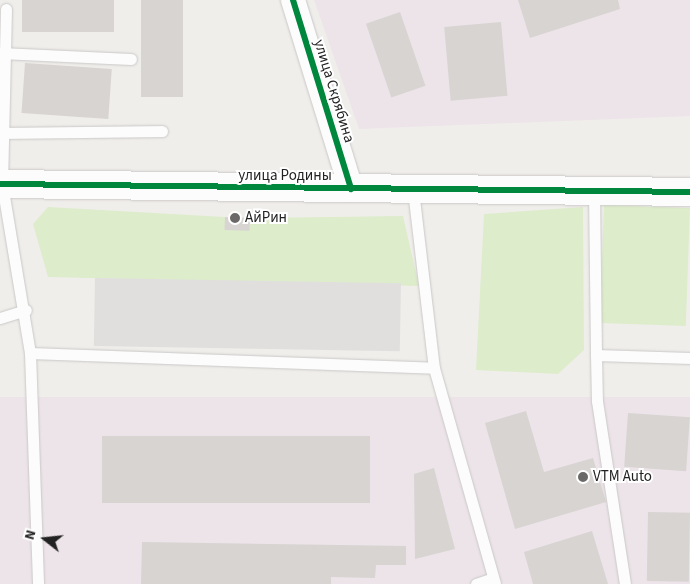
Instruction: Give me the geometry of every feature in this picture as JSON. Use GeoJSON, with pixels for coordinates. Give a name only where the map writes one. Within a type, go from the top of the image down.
{"type":"FeatureCollection","features":[{"type":"Feature","properties":{"kind":"street","name":"улица Скрябина"},"geometry":{"type":"LineString","coordinates":[[293,0],[351,190]]}},
{"type":"Feature","properties":{"kind":"street","name":"улица Родины"},"geometry":{"type":"LineString","coordinates":[[1,184],[351,190],[690,192]]}},
{"type":"Feature","properties":{"kind":"lane"},"geometry":{"type":"LineString","coordinates":[[6,10],[2,53],[5,133],[2,148],[1,184],[26,310],[30,353],[38,584]]}},
{"type":"Feature","properties":{"kind":"lane"},"geometry":{"type":"LineString","coordinates":[[2,53],[131,59]]}},
{"type":"Feature","properties":{"kind":"lane"},"geometry":{"type":"LineString","coordinates":[[5,133],[162,131]]}},
{"type":"Feature","properties":{"kind":"lane"},"geometry":{"type":"LineString","coordinates":[[413,190],[434,368],[494,581],[476,584]]}},
{"type":"Feature","properties":{"kind":"lane"},"geometry":{"type":"LineString","coordinates":[[594,191],[597,401],[625,584]]}},
{"type":"Feature","properties":{"kind":"lane"},"geometry":{"type":"LineString","coordinates":[[0,318],[26,310]]}},
{"type":"Feature","properties":{"kind":"lane"},"geometry":{"type":"LineString","coordinates":[[30,353],[434,368]]}},
{"type":"Feature","properties":{"kind":"lane"},"geometry":{"type":"LineString","coordinates":[[596,355],[690,358]]}},
{"type":"Feature","properties":{"kind":"shaded area"},"geometry":{"type":"Polygon","coordinates":[[[314,0],[690,0],[690,116],[359,129],[314,0]]]}},
{"type":"Feature","properties":{"kind":"shaded area"},"geometry":{"type":"Polygon","coordinates":[[[95,278],[401,283],[400,351],[94,346],[95,278]]]}},
{"type":"Feature","properties":{"kind":"shaded area"},"geometry":{"type":"Polygon","coordinates":[[[0,397],[690,397],[690,584],[0,584],[0,397]]]}},
{"type":"Feature","properties":{"kind":"green space"},"geometry":{"type":"Polygon","coordinates":[[[604,205],[690,208],[686,326],[600,323],[604,205]]]}},
{"type":"Feature","properties":{"kind":"green space"},"geometry":{"type":"Polygon","coordinates":[[[48,207],[225,217],[225,230],[249,230],[250,218],[403,216],[419,286],[48,277],[33,224],[48,207]]]}},
{"type":"Feature","properties":{"kind":"green space"},"geometry":{"type":"Polygon","coordinates":[[[583,207],[584,350],[558,374],[476,370],[484,214],[583,207]]]}},
{"type":"Feature","properties":{"kind":"building"},"geometry":{"type":"Polygon","coordinates":[[[22,0],[114,0],[114,32],[22,32],[22,0]]]}},
{"type":"Feature","properties":{"kind":"building"},"geometry":{"type":"Polygon","coordinates":[[[141,0],[183,0],[183,97],[141,97],[141,0]]]}},
{"type":"Feature","properties":{"kind":"building"},"geometry":{"type":"Polygon","coordinates":[[[518,0],[618,0],[620,9],[530,38],[518,0]]]}},
{"type":"Feature","properties":{"kind":"building"},"geometry":{"type":"Polygon","coordinates":[[[400,12],[425,86],[391,97],[366,24],[400,12]]]}},
{"type":"Feature","properties":{"kind":"building"},"geometry":{"type":"Polygon","coordinates":[[[501,22],[507,96],[451,101],[444,27],[501,22]]]}},
{"type":"Feature","properties":{"kind":"building"},"geometry":{"type":"Polygon","coordinates":[[[25,63],[112,69],[108,119],[22,113],[25,63]]]}},
{"type":"Feature","properties":{"kind":"building"},"geometry":{"type":"Polygon","coordinates":[[[225,217],[250,218],[250,231],[225,230],[225,217]]]}},
{"type":"Feature","properties":{"kind":"building"},"geometry":{"type":"Polygon","coordinates":[[[526,411],[544,472],[593,458],[606,502],[515,529],[485,423],[526,411]]]}},
{"type":"Feature","properties":{"kind":"building"},"geometry":{"type":"Polygon","coordinates":[[[628,413],[690,417],[686,471],[624,467],[628,413]]]}},
{"type":"Feature","properties":{"kind":"building"},"geometry":{"type":"Polygon","coordinates":[[[102,436],[370,436],[370,503],[102,503],[102,436]]]}},
{"type":"Feature","properties":{"kind":"building"},"geometry":{"type":"Polygon","coordinates":[[[434,468],[455,549],[415,559],[414,474],[434,468]]]}},
{"type":"Feature","properties":{"kind":"building"},"geometry":{"type":"Polygon","coordinates":[[[648,512],[690,513],[689,582],[647,581],[648,512]]]}},
{"type":"Feature","properties":{"kind":"building"},"geometry":{"type":"Polygon","coordinates":[[[592,531],[608,584],[533,584],[524,552],[592,531]]]}},
{"type":"Feature","properties":{"kind":"building"},"geometry":{"type":"Polygon","coordinates":[[[142,542],[406,546],[406,565],[376,565],[375,578],[331,577],[331,584],[141,584],[142,542]]]}},
{"type":"Feature","properties":{"kind":"cycle path"},"geometry":{"type":"LineString","coordinates":[[293,0],[351,189]]}},
{"type":"Feature","properties":{"kind":"cycle path"},"geometry":{"type":"LineString","coordinates":[[0,184],[690,192]]}},
{"type":"Feature","properties":{"kind":"place","name":"АйРин"},"geometry":{"type":"Point","coordinates":[235,218]}},
{"type":"Feature","properties":{"kind":"place","name":"VTM Auto"},"geometry":{"type":"Point","coordinates":[583,477]}}]}
